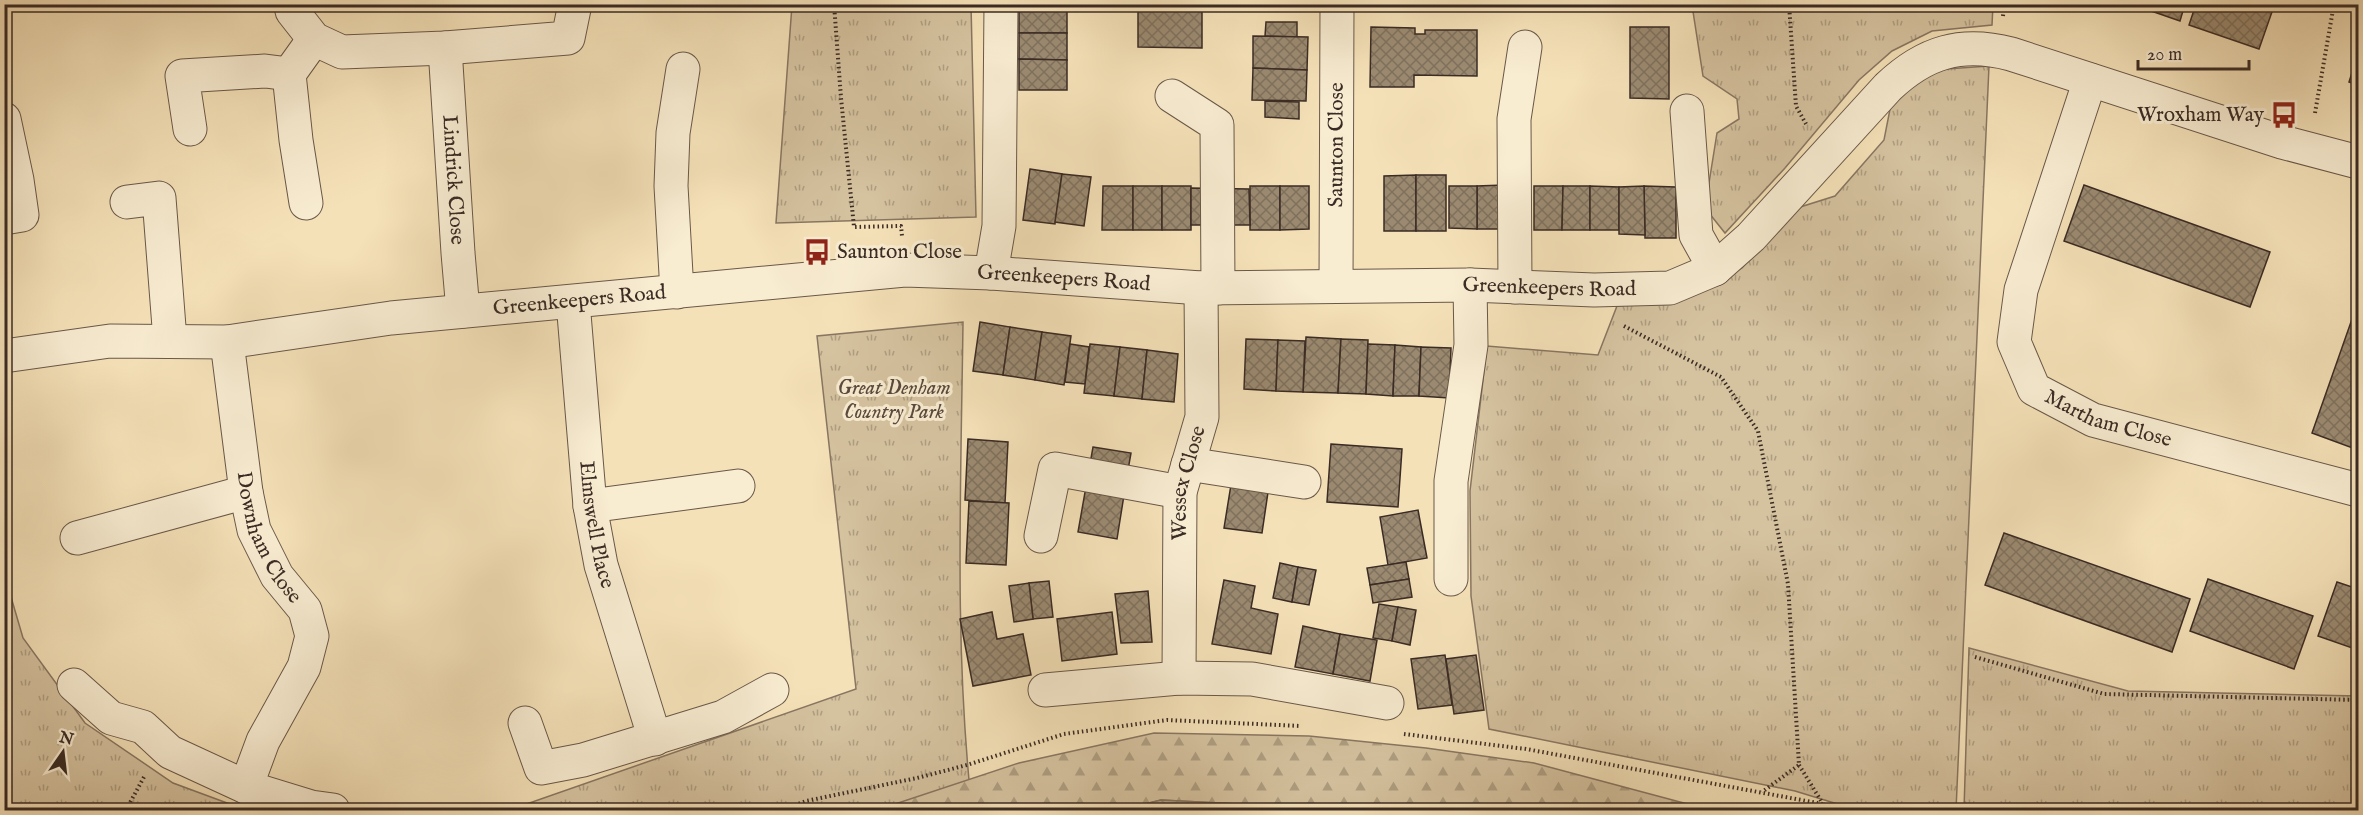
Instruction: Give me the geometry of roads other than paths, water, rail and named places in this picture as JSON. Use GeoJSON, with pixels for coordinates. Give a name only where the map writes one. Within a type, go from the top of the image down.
{"type":"FeatureCollection","features":[{"type":"Feature","properties":{"kind":"street"},"geometry":{"type":"LineString","coordinates":[[291,4],[292,11],[314,39],[342,52],[445,48],[568,38],[575,4]]}},
{"type":"Feature","properties":{"kind":"street"},"geometry":{"type":"LineString","coordinates":[[991,273],[999,226],[1001,4]]}},
{"type":"Feature","properties":{"kind":"street","name":"Saunton Close"},"geometry":{"type":"LineString","coordinates":[[1336,286],[1337,4]]}},
{"type":"Feature","properties":{"kind":"street"},"geometry":{"type":"LineString","coordinates":[[306,203],[289,74],[314,39]]}},
{"type":"Feature","properties":{"kind":"street"},"geometry":{"type":"LineString","coordinates":[[1515,287],[1514,119],[1525,47]]}},
{"type":"Feature","properties":{"kind":"street","name":"Lindrick Close"},"geometry":{"type":"LineString","coordinates":[[445,48],[463,311]]}},
{"type":"Feature","properties":{"kind":"street","name":"Greenkeepers Road"},"geometry":{"type":"LineString","coordinates":[[4,356],[110,341],[227,342],[391,318],[905,270],[991,273],[1209,288],[1470,285],[1594,290],[1670,288],[1715,269],[1751,237],[1906,70],[1949,50],[1972,48],[2011,54],[2309,150],[2358,162]]}},
{"type":"Feature","properties":{"kind":"street"},"geometry":{"type":"LineString","coordinates":[[678,292],[671,186],[673,133],[684,69]]}},
{"type":"Feature","properties":{"kind":"street"},"geometry":{"type":"LineString","coordinates":[[190,129],[182,76],[265,71],[289,74]]}},
{"type":"Feature","properties":{"kind":"street","name":"Martham Close"},"geometry":{"type":"LineString","coordinates":[[2090,80],[2021,290],[2014,342],[2034,389],[2093,420],[2358,490]]}},
{"type":"Feature","properties":{"kind":"street","name":"Wessex Close"},"geometry":{"type":"LineString","coordinates":[[1172,96],[1217,125],[1202,417],[1184,478],[1179,678]]}},
{"type":"Feature","properties":{"kind":"street"},"geometry":{"type":"LineString","coordinates":[[1687,111],[1696,235],[1715,269]]}},
{"type":"Feature","properties":{"kind":"street"},"geometry":{"type":"LineString","coordinates":[[4,120],[22,215],[4,218]]}},
{"type":"Feature","properties":{"kind":"street"},"geometry":{"type":"LineString","coordinates":[[127,202],[159,198],[170,340]]}},
{"type":"Feature","properties":{"kind":"street"},"geometry":{"type":"LineString","coordinates":[[1451,579],[1451,481],[1471,345],[1470,285]]}},
{"type":"Feature","properties":{"kind":"street","name":"Elmswell Place"},"geometry":{"type":"LineString","coordinates":[[573,302],[590,506],[601,565],[655,739]]}},
{"type":"Feature","properties":{"kind":"street","name":"Downham Close"},"geometry":{"type":"LineString","coordinates":[[227,342],[246,492],[254,530],[277,576],[305,610],[312,636],[304,667],[263,741],[246,787]]}},
{"type":"Feature","properties":{"kind":"street"},"geometry":{"type":"LineString","coordinates":[[1041,536],[1055,469],[1184,478],[1305,482]]}},
{"type":"Feature","properties":{"kind":"street"},"geometry":{"type":"LineString","coordinates":[[590,506],[738,486]]}},
{"type":"Feature","properties":{"kind":"street"},"geometry":{"type":"LineString","coordinates":[[77,538],[246,492]]}},
{"type":"Feature","properties":{"kind":"street"},"geometry":{"type":"LineString","coordinates":[[1045,690],[1179,678],[1252,679],[1387,703]]}},
{"type":"Feature","properties":{"kind":"street"},"geometry":{"type":"LineString","coordinates":[[74,685],[111,718],[143,727],[170,752],[246,787],[322,809]]}},
{"type":"Feature","properties":{"kind":"street"},"geometry":{"type":"LineString","coordinates":[[525,723],[541,768],[583,760],[723,717],[772,690]]}},
{"type":"Feature","properties":{"kind":"water"},"geometry":{"type":"Polygon","coordinates":[[[1161,800],[1356,810],[1121,810],[1161,800]]]}},
{"type":"Feature","properties":{"kind":"place","name":"Wroxham Way"},"geometry":{"type":"Point","coordinates":[2284,115]}},
{"type":"Feature","properties":{"kind":"place","name":"Saunton Close"},"geometry":{"type":"Point","coordinates":[817,252]}},
{"type":"Feature","properties":{"kind":"park label","name":"Great Denham Country Park"},"geometry":{"type":"Point","coordinates":[894,400]}}]}
